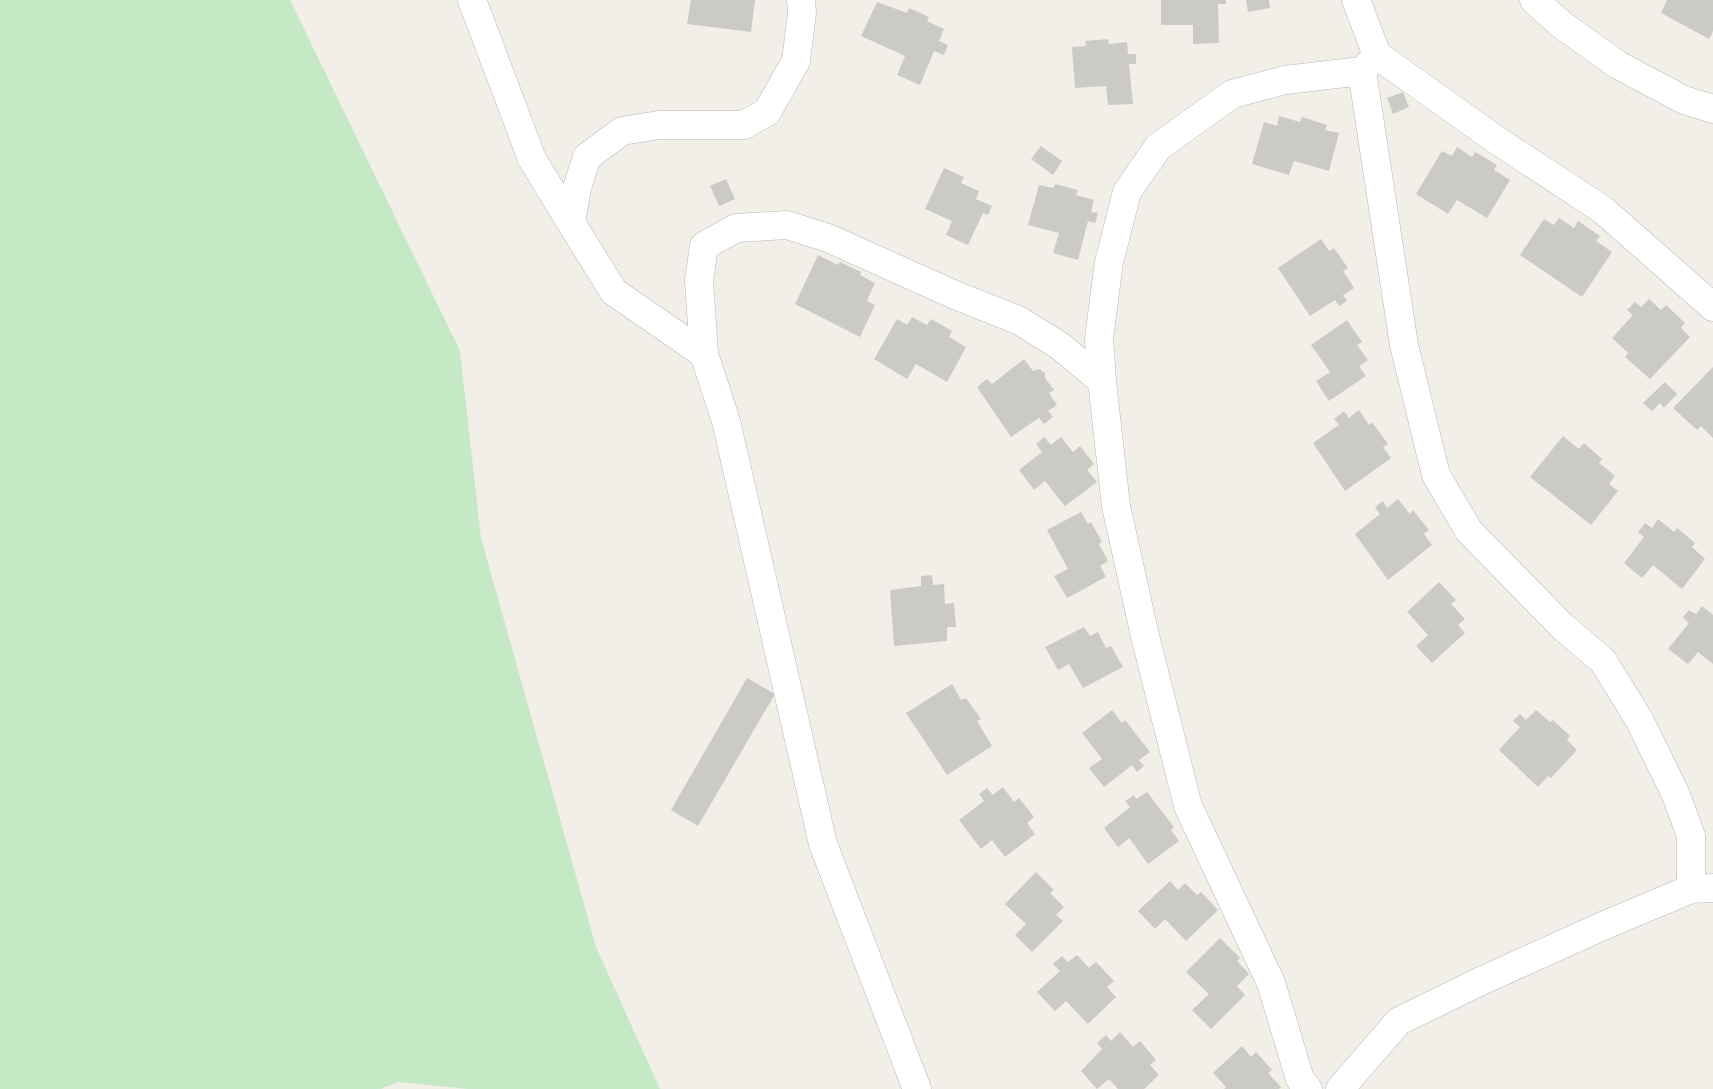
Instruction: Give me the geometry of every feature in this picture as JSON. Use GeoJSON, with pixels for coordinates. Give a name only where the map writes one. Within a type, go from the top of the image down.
{"type":"FeatureCollection","features":[{"type":"Feature","properties":{"kind":"street"},"geometry":{"type":"LineString","coordinates":[[472,0],[532,159],[614,292],[704,354]]}},
{"type":"Feature","properties":{"kind":"street"},"geometry":{"type":"LineString","coordinates":[[570,223],[577,188],[587,157],[622,131],[659,125],[744,125],[767,112],[796,61],[802,13],[801,0]]}},
{"type":"Feature","properties":{"kind":"street"},"geometry":{"type":"LineString","coordinates":[[1340,1089],[1399,1021],[1596,929],[1702,888],[1691,836],[1676,794],[1640,722],[1603,661],[1562,626],[1470,531],[1436,476],[1404,345],[1370,63],[1356,0]]}},
{"type":"Feature","properties":{"kind":"street"},"geometry":{"type":"LineString","coordinates":[[1534,0],[1562,25],[1618,65],[1684,100],[1713,109]]}},
{"type":"Feature","properties":{"kind":"street"},"geometry":{"type":"LineString","coordinates":[[1308,1089],[1300,1079],[1271,983],[1188,806],[1145,636],[1116,506],[1099,338],[1109,262],[1128,192],[1158,147],[1232,94],[1285,80],[1370,63],[1498,141],[1603,210],[1713,307]]}},
{"type":"Feature","properties":{"kind":"street"},"geometry":{"type":"LineString","coordinates":[[918,1089],[823,844],[726,420],[704,354],[699,281],[704,246],[736,228],[787,225],[828,238],[955,295],[1020,321],[1060,346],[1102,381]]}},
{"type":"Feature","properties":{"kind":"green space"},"geometry":{"type":"Polygon","coordinates":[[[0,0],[290,0],[460,351],[481,538],[596,947],[660,1089],[468,1089],[398,1082],[381,1089],[0,1089],[0,0]]]}},
{"type":"Feature","properties":{"kind":"building"},"geometry":{"type":"Polygon","coordinates":[[[691,0],[755,0],[751,32],[687,24],[691,0]]]}},
{"type":"Feature","properties":{"kind":"building"},"geometry":{"type":"Polygon","coordinates":[[[1161,0],[1226,0],[1226,4],[1218,4],[1219,43],[1193,44],[1193,25],[1161,25],[1161,0]]]}},
{"type":"Feature","properties":{"kind":"building"},"geometry":{"type":"Polygon","coordinates":[[[1246,0],[1269,0],[1270,8],[1248,12],[1246,0]]]}},
{"type":"Feature","properties":{"kind":"building"},"geometry":{"type":"Polygon","coordinates":[[[1667,0],[1713,0],[1713,31],[1709,39],[1661,13],[1667,0]]]}},
{"type":"Feature","properties":{"kind":"building"},"geometry":{"type":"Polygon","coordinates":[[[877,2],[907,13],[909,8],[929,17],[927,21],[944,29],[939,41],[948,45],[944,55],[934,51],[920,85],[897,75],[905,56],[861,36],[877,2]]]}},
{"type":"Feature","properties":{"kind":"building"},"geometry":{"type":"Polygon","coordinates":[[[1108,39],[1109,44],[1127,42],[1128,54],[1136,54],[1136,64],[1129,64],[1133,104],[1108,105],[1106,86],[1075,88],[1072,47],[1086,46],[1085,41],[1108,39]]]}},
{"type":"Feature","properties":{"kind":"building"},"geometry":{"type":"Polygon","coordinates":[[[1403,92],[1409,107],[1393,114],[1387,98],[1403,92]]]}},
{"type":"Feature","properties":{"kind":"building"},"geometry":{"type":"Polygon","coordinates":[[[1279,116],[1300,122],[1302,117],[1327,125],[1325,130],[1339,133],[1329,171],[1294,161],[1289,175],[1252,164],[1264,122],[1277,126],[1279,116]]]}},
{"type":"Feature","properties":{"kind":"building"},"geometry":{"type":"Polygon","coordinates":[[[1041,146],[1062,161],[1053,175],[1031,159],[1041,146]]]}},
{"type":"Feature","properties":{"kind":"building"},"geometry":{"type":"Polygon","coordinates":[[[1457,147],[1472,157],[1475,152],[1497,165],[1494,170],[1510,180],[1487,218],[1457,200],[1448,214],[1416,194],[1442,151],[1452,156],[1457,147]]]}},
{"type":"Feature","properties":{"kind":"building"},"geometry":{"type":"Polygon","coordinates":[[[944,168],[964,177],[961,183],[979,191],[976,199],[992,206],[988,215],[983,213],[968,245],[946,235],[952,221],[925,209],[944,168]]]}},
{"type":"Feature","properties":{"kind":"building"},"geometry":{"type":"Polygon","coordinates":[[[726,179],[735,199],[719,206],[710,186],[726,179]]]}},
{"type":"Feature","properties":{"kind":"building"},"geometry":{"type":"Polygon","coordinates":[[[1055,184],[1078,190],[1076,195],[1094,200],[1091,212],[1098,213],[1095,223],[1088,221],[1078,260],[1053,253],[1059,233],[1028,225],[1039,185],[1053,188],[1055,184]]]}},
{"type":"Feature","properties":{"kind":"building"},"geometry":{"type":"Polygon","coordinates":[[[1559,218],[1574,228],[1578,221],[1600,236],[1596,241],[1612,252],[1582,297],[1520,255],[1544,219],[1554,225],[1559,218]]]}},
{"type":"Feature","properties":{"kind":"building"},"geometry":{"type":"Polygon","coordinates":[[[1321,239],[1329,251],[1334,248],[1348,268],[1343,271],[1354,288],[1343,295],[1347,301],[1339,306],[1335,300],[1310,316],[1278,268],[1321,239]]]}},
{"type":"Feature","properties":{"kind":"building"},"geometry":{"type":"Polygon","coordinates":[[[818,255],[838,265],[840,262],[861,272],[860,275],[875,283],[867,301],[875,305],[860,337],[795,304],[818,255]]]}},
{"type":"Feature","properties":{"kind":"building"},"geometry":{"type":"Polygon","coordinates":[[[1649,299],[1661,310],[1666,305],[1685,323],[1681,328],[1690,337],[1650,379],[1625,357],[1628,353],[1612,338],[1633,315],[1627,310],[1635,302],[1641,307],[1649,299]]]}},
{"type":"Feature","properties":{"kind":"building"},"geometry":{"type":"Polygon","coordinates":[[[912,317],[927,325],[931,319],[952,331],[949,337],[966,347],[947,382],[916,364],[907,379],[874,359],[897,319],[907,325],[912,317]]]}},
{"type":"Feature","properties":{"kind":"building"},"geometry":{"type":"Polygon","coordinates":[[[1347,320],[1362,342],[1357,345],[1368,360],[1359,366],[1366,376],[1329,401],[1316,381],[1330,372],[1311,345],[1347,320]]]}},
{"type":"Feature","properties":{"kind":"building"},"geometry":{"type":"Polygon","coordinates":[[[1024,359],[1033,371],[1039,369],[1045,373],[1045,378],[1054,390],[1049,393],[1057,405],[1048,411],[1053,417],[1044,424],[1039,418],[1011,437],[977,387],[987,379],[992,384],[1024,359]]]}},
{"type":"Feature","properties":{"kind":"building"},"geometry":{"type":"Polygon","coordinates":[[[1713,367],[1713,438],[1701,426],[1697,430],[1673,408],[1713,367]]]}},
{"type":"Feature","properties":{"kind":"building"},"geometry":{"type":"Polygon","coordinates":[[[1665,382],[1677,394],[1664,408],[1660,403],[1652,411],[1643,403],[1665,382]]]}},
{"type":"Feature","properties":{"kind":"building"},"geometry":{"type":"Polygon","coordinates":[[[1359,410],[1369,425],[1372,422],[1388,444],[1383,447],[1391,458],[1345,491],[1313,443],[1339,425],[1334,419],[1344,411],[1349,418],[1359,410]]]}},
{"type":"Feature","properties":{"kind":"building"},"geometry":{"type":"Polygon","coordinates":[[[1563,436],[1579,449],[1584,443],[1602,459],[1599,463],[1615,476],[1609,484],[1618,491],[1591,525],[1530,477],[1563,436]]]}},
{"type":"Feature","properties":{"kind":"building"},"geometry":{"type":"Polygon","coordinates":[[[1044,437],[1051,445],[1061,437],[1073,452],[1080,446],[1094,464],[1087,470],[1097,482],[1065,506],[1045,481],[1034,490],[1019,470],[1042,452],[1036,444],[1044,437]]]}},
{"type":"Feature","properties":{"kind":"building"},"geometry":{"type":"Polygon","coordinates":[[[1398,499],[1410,514],[1413,510],[1429,530],[1424,534],[1432,545],[1388,580],[1355,534],[1380,514],[1375,507],[1383,501],[1387,508],[1398,499]]]}},
{"type":"Feature","properties":{"kind":"building"},"geometry":{"type":"Polygon","coordinates":[[[1081,512],[1088,524],[1091,522],[1102,542],[1099,544],[1108,561],[1100,566],[1106,577],[1067,598],[1054,576],[1068,569],[1047,530],[1081,512]]]}},
{"type":"Feature","properties":{"kind":"building"},"geometry":{"type":"Polygon","coordinates":[[[1658,519],[1674,532],[1677,528],[1695,543],[1692,547],[1705,559],[1682,589],[1653,565],[1642,578],[1624,563],[1644,537],[1638,532],[1645,523],[1652,528],[1658,519]]]}},
{"type":"Feature","properties":{"kind":"building"},"geometry":{"type":"Polygon","coordinates":[[[932,575],[933,585],[944,584],[945,604],[954,603],[956,627],[947,627],[947,641],[894,646],[890,590],[921,586],[921,576],[932,575]]]}},
{"type":"Feature","properties":{"kind":"building"},"geometry":{"type":"Polygon","coordinates":[[[1439,582],[1456,600],[1451,604],[1465,619],[1458,625],[1465,633],[1432,663],[1416,646],[1428,635],[1407,612],[1439,582]]]}},
{"type":"Feature","properties":{"kind":"building"},"geometry":{"type":"Polygon","coordinates":[[[1702,606],[1713,615],[1713,664],[1698,652],[1688,664],[1668,649],[1689,623],[1683,617],[1689,610],[1696,614],[1702,606]]]}},
{"type":"Feature","properties":{"kind":"building"},"geometry":{"type":"Polygon","coordinates":[[[1084,627],[1090,636],[1098,632],[1106,648],[1111,646],[1123,667],[1083,688],[1069,664],[1058,670],[1045,647],[1084,627]]]}},
{"type":"Feature","properties":{"kind":"building"},"geometry":{"type":"Polygon","coordinates":[[[747,678],[775,694],[698,826],[671,810],[747,678]]]}},
{"type":"Feature","properties":{"kind":"building"},"geometry":{"type":"Polygon","coordinates":[[[952,684],[961,700],[966,698],[981,719],[977,721],[992,746],[947,775],[906,713],[952,684]]]}},
{"type":"Feature","properties":{"kind":"building"},"geometry":{"type":"Polygon","coordinates":[[[1112,710],[1122,723],[1125,720],[1150,752],[1139,760],[1144,766],[1137,772],[1132,765],[1104,787],[1089,768],[1102,759],[1082,733],[1112,710]]]}},
{"type":"Feature","properties":{"kind":"building"},"geometry":{"type":"Polygon","coordinates":[[[1536,710],[1550,722],[1553,720],[1570,736],[1567,740],[1577,750],[1551,778],[1548,776],[1538,787],[1499,750],[1520,727],[1513,721],[1520,714],[1526,720],[1536,710]]]}},
{"type":"Feature","properties":{"kind":"building"},"geometry":{"type":"Polygon","coordinates":[[[1003,787],[1014,802],[1019,798],[1034,817],[1027,823],[1035,834],[1005,857],[992,840],[981,849],[959,820],[984,801],[979,794],[987,788],[993,795],[1003,787]]]}},
{"type":"Feature","properties":{"kind":"building"},"geometry":{"type":"Polygon","coordinates":[[[1147,792],[1174,827],[1171,830],[1179,841],[1148,864],[1129,838],[1118,847],[1104,828],[1130,807],[1125,801],[1134,795],[1136,799],[1147,792]]]}},
{"type":"Feature","properties":{"kind":"building"},"geometry":{"type":"Polygon","coordinates":[[[1036,872],[1054,890],[1050,893],[1064,907],[1056,915],[1063,921],[1032,952],[1015,935],[1026,924],[1005,904],[1036,872]]]}},
{"type":"Feature","properties":{"kind":"building"},"geometry":{"type":"Polygon","coordinates":[[[1170,881],[1178,890],[1185,883],[1197,895],[1201,892],[1218,910],[1186,941],[1165,919],[1155,929],[1138,911],[1170,881]]]}},
{"type":"Feature","properties":{"kind":"building"},"geometry":{"type":"Polygon","coordinates":[[[1220,938],[1240,958],[1237,961],[1249,974],[1237,986],[1245,995],[1211,1029],[1192,1010],[1209,994],[1186,972],[1220,938]]]}},
{"type":"Feature","properties":{"kind":"building"},"geometry":{"type":"Polygon","coordinates":[[[1077,955],[1089,968],[1096,962],[1114,981],[1107,987],[1116,997],[1088,1024],[1066,1001],[1055,1011],[1037,992],[1060,971],[1053,964],[1062,956],[1068,962],[1077,955]]]}},
{"type":"Feature","properties":{"kind":"building"},"geometry":{"type":"Polygon","coordinates":[[[1120,1032],[1133,1047],[1140,1041],[1156,1060],[1150,1065],[1159,1075],[1144,1089],[1118,1089],[1109,1079],[1097,1089],[1081,1071],[1102,1049],[1097,1043],[1106,1035],[1111,1041],[1120,1032]]]}},
{"type":"Feature","properties":{"kind":"building"},"geometry":{"type":"Polygon","coordinates":[[[1242,1046],[1251,1057],[1256,1052],[1272,1070],[1268,1073],[1281,1087],[1279,1089],[1224,1089],[1226,1087],[1213,1073],[1242,1046]]]}}]}
